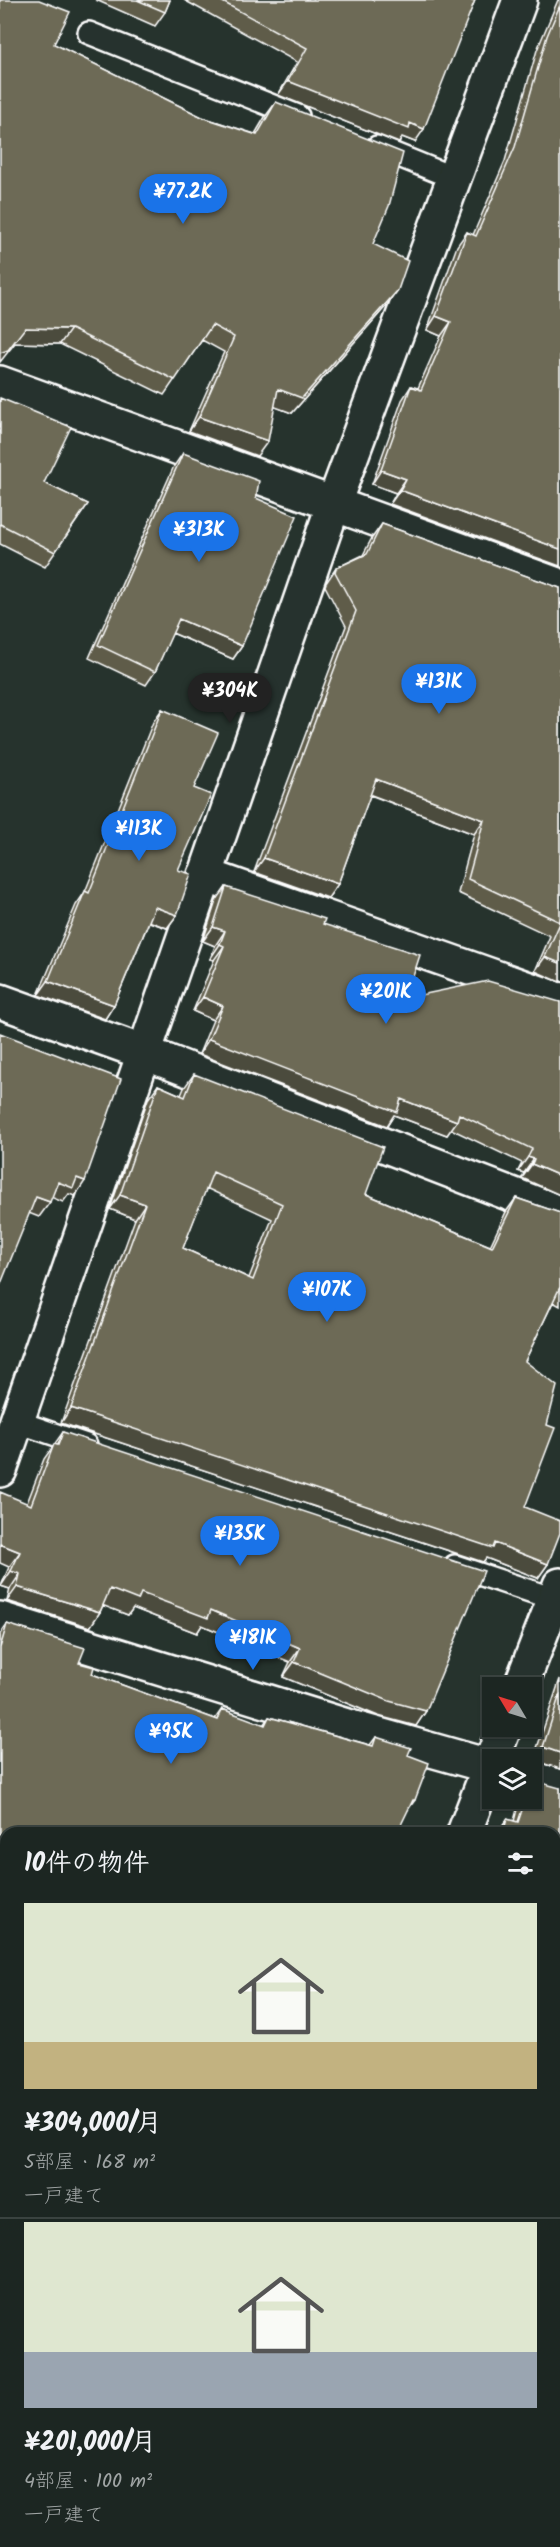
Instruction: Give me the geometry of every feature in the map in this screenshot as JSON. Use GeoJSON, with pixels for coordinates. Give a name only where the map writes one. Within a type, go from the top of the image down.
{"type":"FeatureCollection","features":[{"type":"Feature","properties":{"kind":"street"},"geometry":{"type":"LineString","coordinates":[[0,1470],[334,503],[520,0]]}},
{"type":"Feature","properties":{"kind":"street"},"geometry":{"type":"LineString","coordinates":[[0,384],[560,586]]}},
{"type":"Feature","properties":{"kind":"street"},"geometry":{"type":"LineString","coordinates":[[205,875],[560,1000]]}},
{"type":"Feature","properties":{"kind":"street"},"geometry":{"type":"LineString","coordinates":[[0,1001],[144,1053],[560,1213]]}},
{"type":"Feature","properties":{"kind":"street"},"geometry":{"type":"LineString","coordinates":[[524,1677],[557,1592]]}},
{"type":"Feature","properties":{"kind":"street"},"geometry":{"type":"LineString","coordinates":[[0,1619],[350,1728],[482,1761]]}},
{"type":"Feature","properties":{"kind":"street"},"geometry":{"type":"LineString","coordinates":[[542,1781],[560,1787]]}},
{"type":"Feature","properties":{"kind":"street"},"geometry":{"type":"LineString","coordinates":[[466,1827],[482,1786]]}},
{"type":"Feature","properties":{"kind":"lane"},"geometry":{"type":"LineString","coordinates":[[89,33],[312,121]]}},
{"type":"Feature","properties":{"kind":"lane"},"geometry":{"type":"LineString","coordinates":[[356,139],[456,178]]}},
{"type":"Feature","properties":{"kind":"lane"},"geometry":{"type":"LineString","coordinates":[[18,1422],[108,1452]]}},
{"type":"Feature","properties":{"kind":"lane"},"geometry":{"type":"LineString","coordinates":[[432,1559],[557,1592]]}},
{"type":"Feature","properties":{"kind":"building"},"geometry":{"type":"Polygon","coordinates":[[[0,0],[39,0],[70,12],[54,44],[202,117],[257,135],[276,102],[403,153],[389,206],[373,244],[408,261],[398,290],[302,398],[278,389],[268,441],[199,417],[234,337],[212,325],[175,380],[71,329],[25,328],[8,350],[0,353],[0,0]]]}},
{"type":"Feature","properties":{"kind":"building"},"geometry":{"type":"Polygon","coordinates":[[[137,0],[170,0],[165,12],[137,0]]]}},
{"type":"Feature","properties":{"kind":"building"},"geometry":{"type":"Polygon","coordinates":[[[219,0],[475,0],[424,129],[410,123],[409,129],[288,81],[307,48],[219,0]]]}},
{"type":"Feature","properties":{"kind":"building"},"geometry":{"type":"Polygon","coordinates":[[[560,5],[560,549],[400,490],[406,479],[381,470],[411,386],[421,390],[451,322],[436,316],[467,232],[476,236],[515,147],[547,36],[560,5]]]}},
{"type":"Feature","properties":{"kind":"building"},"geometry":{"type":"Polygon","coordinates":[[[0,398],[71,427],[44,483],[88,504],[55,552],[0,524],[0,398]]]}},
{"type":"Feature","properties":{"kind":"building"},"geometry":{"type":"Polygon","coordinates":[[[183,453],[259,481],[256,498],[297,516],[242,646],[179,619],[155,672],[98,645],[183,453]]]}},
{"type":"Feature","properties":{"kind":"building"},"geometry":{"type":"Polygon","coordinates":[[[382,524],[560,588],[560,922],[468,879],[484,820],[376,779],[338,884],[264,858],[356,611],[335,572],[336,568],[367,554],[382,524]]]}},
{"type":"Feature","properties":{"kind":"building"},"geometry":{"type":"Polygon","coordinates":[[[162,709],[218,733],[194,788],[211,795],[178,870],[191,874],[177,915],[155,907],[114,1005],[48,981],[85,891],[89,893],[162,709]]]}},
{"type":"Feature","properties":{"kind":"building"},"geometry":{"type":"Polygon","coordinates":[[[226,887],[325,919],[323,924],[420,955],[406,998],[488,981],[560,1002],[560,1176],[532,1164],[534,1159],[528,1157],[532,1149],[459,1114],[457,1121],[401,1099],[397,1112],[209,1039],[223,1006],[203,997],[224,946],[220,944],[225,931],[213,927],[226,887]]]}},
{"type":"Feature","properties":{"kind":"building"},"geometry":{"type":"Polygon","coordinates":[[[560,923],[560,963],[545,957],[560,923]]]}},
{"type":"Feature","properties":{"kind":"building"},"geometry":{"type":"Polygon","coordinates":[[[0,1033],[121,1079],[85,1181],[77,1178],[73,1188],[58,1182],[50,1202],[36,1197],[0,1286],[0,1033]]]}},
{"type":"Feature","properties":{"kind":"building"},"geometry":{"type":"Polygon","coordinates":[[[194,1074],[383,1147],[366,1194],[492,1247],[516,1198],[560,1213],[560,1287],[525,1361],[557,1386],[547,1425],[555,1428],[525,1507],[560,1521],[560,1533],[548,1564],[495,1543],[493,1548],[71,1408],[145,1204],[120,1195],[158,1085],[185,1097],[194,1074]],[[213,1172],[183,1248],[253,1280],[282,1204],[213,1172]]]}},
{"type":"Feature","properties":{"kind":"building"},"geometry":{"type":"Polygon","coordinates":[[[63,1432],[484,1571],[426,1711],[389,1701],[294,1662],[300,1648],[211,1610],[208,1618],[141,1593],[138,1600],[110,1589],[100,1612],[17,1587],[20,1574],[11,1571],[20,1552],[0,1544],[0,1492],[31,1505],[54,1444],[58,1445],[63,1432]]]}},
{"type":"Feature","properties":{"kind":"building"},"geometry":{"type":"Polygon","coordinates":[[[7,1624],[85,1648],[79,1663],[94,1667],[92,1674],[218,1720],[222,1709],[265,1725],[269,1717],[373,1746],[376,1737],[411,1748],[408,1755],[429,1763],[415,1800],[400,1827],[0,1827],[0,1648],[7,1624]]]}},
{"type":"Feature","properties":{"kind":"building"},"geometry":{"type":"Polygon","coordinates":[[[560,1694],[560,1753],[543,1747],[560,1694]]]}},
{"type":"Feature","properties":{"kind":"building"},"geometry":{"type":"Polygon","coordinates":[[[542,1783],[560,1788],[560,1827],[505,1827],[507,1819],[518,1822],[522,1809],[542,1809],[542,1783]]]}}]}
